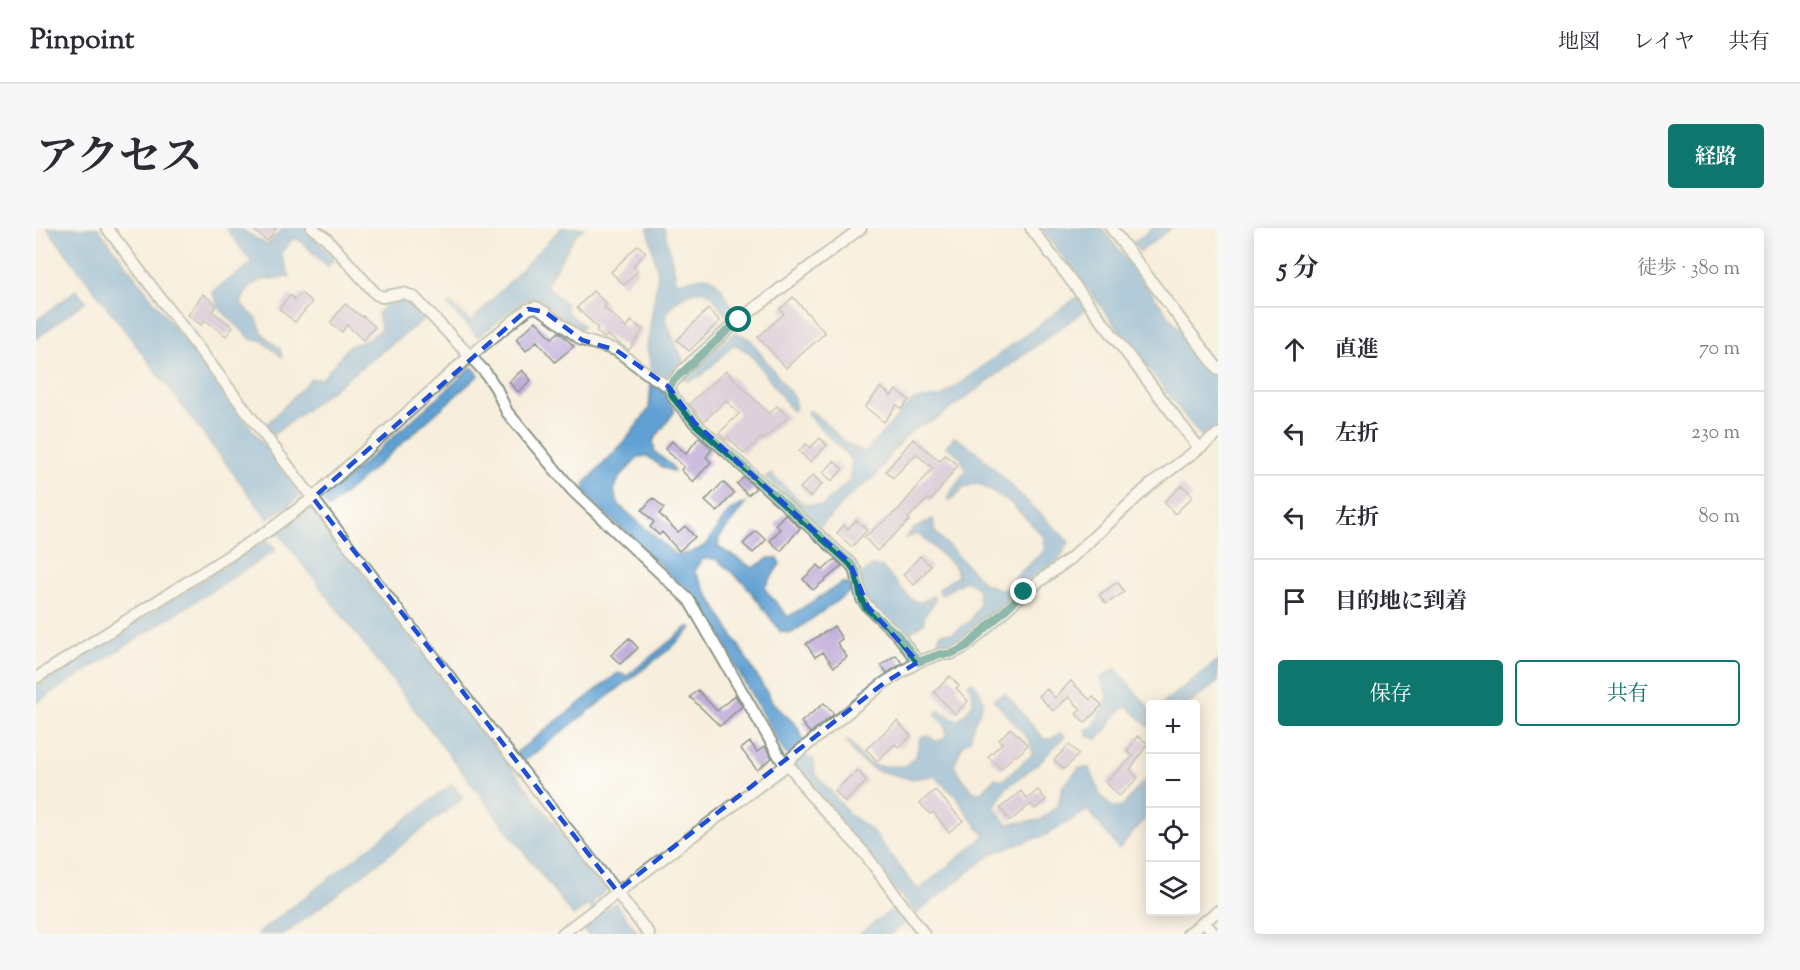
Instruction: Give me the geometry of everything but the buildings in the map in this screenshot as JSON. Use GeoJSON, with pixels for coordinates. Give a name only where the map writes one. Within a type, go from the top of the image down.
{"type":"FeatureCollection","features":[{"type":"Feature","properties":{"kind":"street"},"geometry":{"type":"LineString","coordinates":[[106,228],[649,934]]}},
{"type":"Feature","properties":{"kind":"street"},"geometry":{"type":"LineString","coordinates":[[312,228],[329,233],[376,294],[382,297],[403,293],[414,297],[471,355],[496,388],[507,412],[573,491],[689,600],[781,759],[789,762],[808,792],[866,855],[924,934]]}},
{"type":"Feature","properties":{"kind":"street"},"geometry":{"type":"LineString","coordinates":[[669,387],[684,369],[739,320],[861,228]]}},
{"type":"Feature","properties":{"kind":"street"},"geometry":{"type":"LineString","coordinates":[[1031,228],[1199,448]]}},
{"type":"Feature","properties":{"kind":"street"},"geometry":{"type":"LineString","coordinates":[[1111,228],[1218,369]]}},
{"type":"Feature","properties":{"kind":"street"},"geometry":{"type":"LineString","coordinates":[[36,678],[258,537],[313,498],[471,355],[528,309],[536,307],[582,340],[616,350],[669,387],[674,398],[695,423],[850,563],[856,571],[862,599],[867,608],[898,635],[918,662]]}},
{"type":"Feature","properties":{"kind":"street"},"geometry":{"type":"LineString","coordinates":[[562,934],[574,930],[594,909],[789,762],[884,683],[918,662],[940,654],[951,654],[967,646],[1024,592],[1071,558],[1149,486],[1215,436]]}},
{"type":"Feature","properties":{"kind":"street"},"geometry":{"type":"LineString","coordinates":[[1188,934],[1218,911]]}},
{"type":"Feature","properties":{"kind":"street"},"geometry":{"type":"LineString","coordinates":[[1204,921],[1214,934]]}},
{"type":"Feature","properties":{"kind":"highlighted area"},"geometry":{"type":"Polygon","coordinates":[[[528,309],[545,312],[582,340],[616,350],[669,387],[695,423],[850,563],[868,607],[918,662],[884,683],[617,891],[313,498],[528,309]]]}},
{"type":"Feature","properties":{"kind":"water"},"geometry":{"type":"Polygon","coordinates":[[[47,228],[98,228],[296,487],[300,497],[289,505],[298,517],[312,507],[606,891],[592,902],[601,913],[615,903],[639,934],[587,934],[582,927],[596,916],[588,905],[573,916],[278,532],[293,521],[283,509],[268,519],[47,228]]]}},
{"type":"Feature","properties":{"kind":"water"},"geometry":{"type":"Polygon","coordinates":[[[226,228],[239,228],[267,245],[283,228],[306,228],[334,259],[327,267],[301,241],[293,238],[281,253],[290,277],[260,281],[248,289],[244,295],[241,304],[257,319],[263,334],[280,349],[282,357],[261,340],[252,340],[220,309],[212,292],[252,263],[226,228]]]}},
{"type":"Feature","properties":{"kind":"water"},"geometry":{"type":"Polygon","coordinates":[[[561,228],[584,228],[576,234],[546,285],[566,304],[566,311],[583,326],[579,329],[539,300],[526,299],[478,337],[447,305],[451,303],[471,322],[561,228]]]}},
{"type":"Feature","properties":{"kind":"water"},"geometry":{"type":"Polygon","coordinates":[[[648,228],[664,228],[677,282],[709,276],[720,286],[735,312],[729,320],[712,295],[703,290],[685,296],[671,307],[665,319],[683,360],[664,382],[664,391],[675,411],[653,441],[655,452],[671,465],[674,472],[662,467],[647,456],[639,457],[619,478],[614,491],[619,505],[676,555],[704,546],[731,510],[746,503],[719,538],[718,547],[753,568],[769,558],[778,558],[780,564],[764,588],[788,617],[842,583],[849,584],[851,591],[792,633],[781,632],[745,584],[716,559],[702,559],[694,571],[773,703],[797,726],[805,743],[801,754],[814,760],[815,773],[850,815],[870,829],[918,890],[985,836],[956,796],[934,776],[910,779],[875,770],[856,757],[846,740],[867,762],[882,766],[905,766],[916,756],[920,737],[928,735],[937,742],[946,737],[945,725],[935,714],[939,710],[957,721],[970,708],[973,696],[968,684],[973,682],[980,691],[983,703],[972,728],[971,738],[962,746],[954,766],[972,791],[982,792],[995,778],[1003,780],[1033,754],[1030,741],[993,699],[1005,693],[1044,739],[1051,739],[1060,733],[1065,736],[1040,762],[1006,788],[994,807],[1007,824],[1040,820],[1058,805],[1062,787],[1079,768],[1090,768],[1101,796],[1113,807],[1123,806],[1146,781],[1146,818],[1119,849],[1088,810],[1048,834],[993,853],[916,914],[812,791],[784,752],[722,643],[685,589],[583,493],[585,483],[625,441],[649,409],[652,373],[647,347],[658,274],[648,228]]]}},
{"type":"Feature","properties":{"kind":"water"},"geometry":{"type":"Polygon","coordinates":[[[1041,228],[1102,228],[1218,380],[1218,441],[1210,430],[1201,437],[1041,228]]]}},
{"type":"Feature","properties":{"kind":"water"},"geometry":{"type":"Polygon","coordinates":[[[1153,228],[1171,228],[1140,252],[1133,243],[1153,228]]]}},
{"type":"Feature","properties":{"kind":"water"},"geometry":{"type":"Polygon","coordinates":[[[76,290],[86,301],[36,339],[36,321],[76,290]]]}},
{"type":"Feature","properties":{"kind":"water"},"geometry":{"type":"Polygon","coordinates":[[[1077,297],[1086,309],[938,418],[913,429],[890,454],[876,476],[851,495],[820,527],[765,477],[771,474],[804,504],[822,506],[849,481],[852,460],[807,414],[809,410],[847,444],[865,452],[913,400],[941,397],[1077,297]]]}},
{"type":"Feature","properties":{"kind":"water"},"geometry":{"type":"Polygon","coordinates":[[[401,299],[414,302],[427,317],[272,436],[265,426],[311,379],[322,379],[349,346],[368,340],[381,329],[378,313],[387,303],[401,299]]]}},
{"type":"Feature","properties":{"kind":"water"},"geometry":{"type":"Polygon","coordinates":[[[735,332],[750,339],[794,398],[796,408],[792,411],[750,353],[734,344],[701,376],[688,381],[682,378],[735,332]]]}},
{"type":"Feature","properties":{"kind":"water"},"geometry":{"type":"Polygon","coordinates":[[[472,367],[479,375],[329,508],[322,500],[472,367]]]}},
{"type":"Feature","properties":{"kind":"water"},"geometry":{"type":"Polygon","coordinates":[[[954,437],[975,450],[1069,542],[1057,563],[1018,584],[1011,596],[965,639],[952,648],[944,647],[938,639],[941,633],[953,633],[970,621],[979,606],[978,589],[966,580],[941,595],[938,589],[958,576],[956,568],[919,534],[905,538],[913,529],[933,519],[935,532],[985,584],[1005,591],[1016,576],[1044,551],[1045,538],[1011,503],[977,483],[965,487],[949,501],[947,498],[966,470],[960,456],[946,446],[954,437]]]}},
{"type":"Feature","properties":{"kind":"water"},"geometry":{"type":"Polygon","coordinates":[[[267,539],[276,550],[36,703],[36,687],[267,539]]]}},
{"type":"Feature","properties":{"kind":"water"},"geometry":{"type":"Polygon","coordinates":[[[872,566],[882,567],[911,599],[920,603],[933,596],[936,600],[924,616],[925,622],[905,637],[870,605],[864,596],[859,577],[872,566]]]}},
{"type":"Feature","properties":{"kind":"water"},"geometry":{"type":"Polygon","coordinates":[[[689,626],[692,628],[672,647],[523,762],[516,753],[618,673],[627,676],[689,626]]]}},
{"type":"Feature","properties":{"kind":"water"},"geometry":{"type":"Polygon","coordinates":[[[1218,660],[1218,682],[1194,700],[1167,700],[1218,660]]]}},
{"type":"Feature","properties":{"kind":"water"},"geometry":{"type":"Polygon","coordinates":[[[1115,668],[1146,704],[1146,724],[1127,706],[1117,714],[1106,731],[1097,739],[1087,736],[1086,729],[1093,727],[1108,698],[1100,678],[1115,668]]]}},
{"type":"Feature","properties":{"kind":"water"},"geometry":{"type":"Polygon","coordinates":[[[452,784],[463,798],[285,934],[257,934],[452,784]]]}},
{"type":"Feature","properties":{"kind":"water"},"geometry":{"type":"Polygon","coordinates":[[[895,907],[906,922],[891,934],[860,934],[895,907]]]}},
{"type":"Feature","properties":{"kind":"route"},"geometry":{"type":"LineString","coordinates":[[739,320],[675,379],[669,387],[674,398],[695,423],[850,563],[856,571],[857,584],[867,608],[898,635],[918,662],[940,654],[951,654],[967,646],[1024,592]]}}]}
